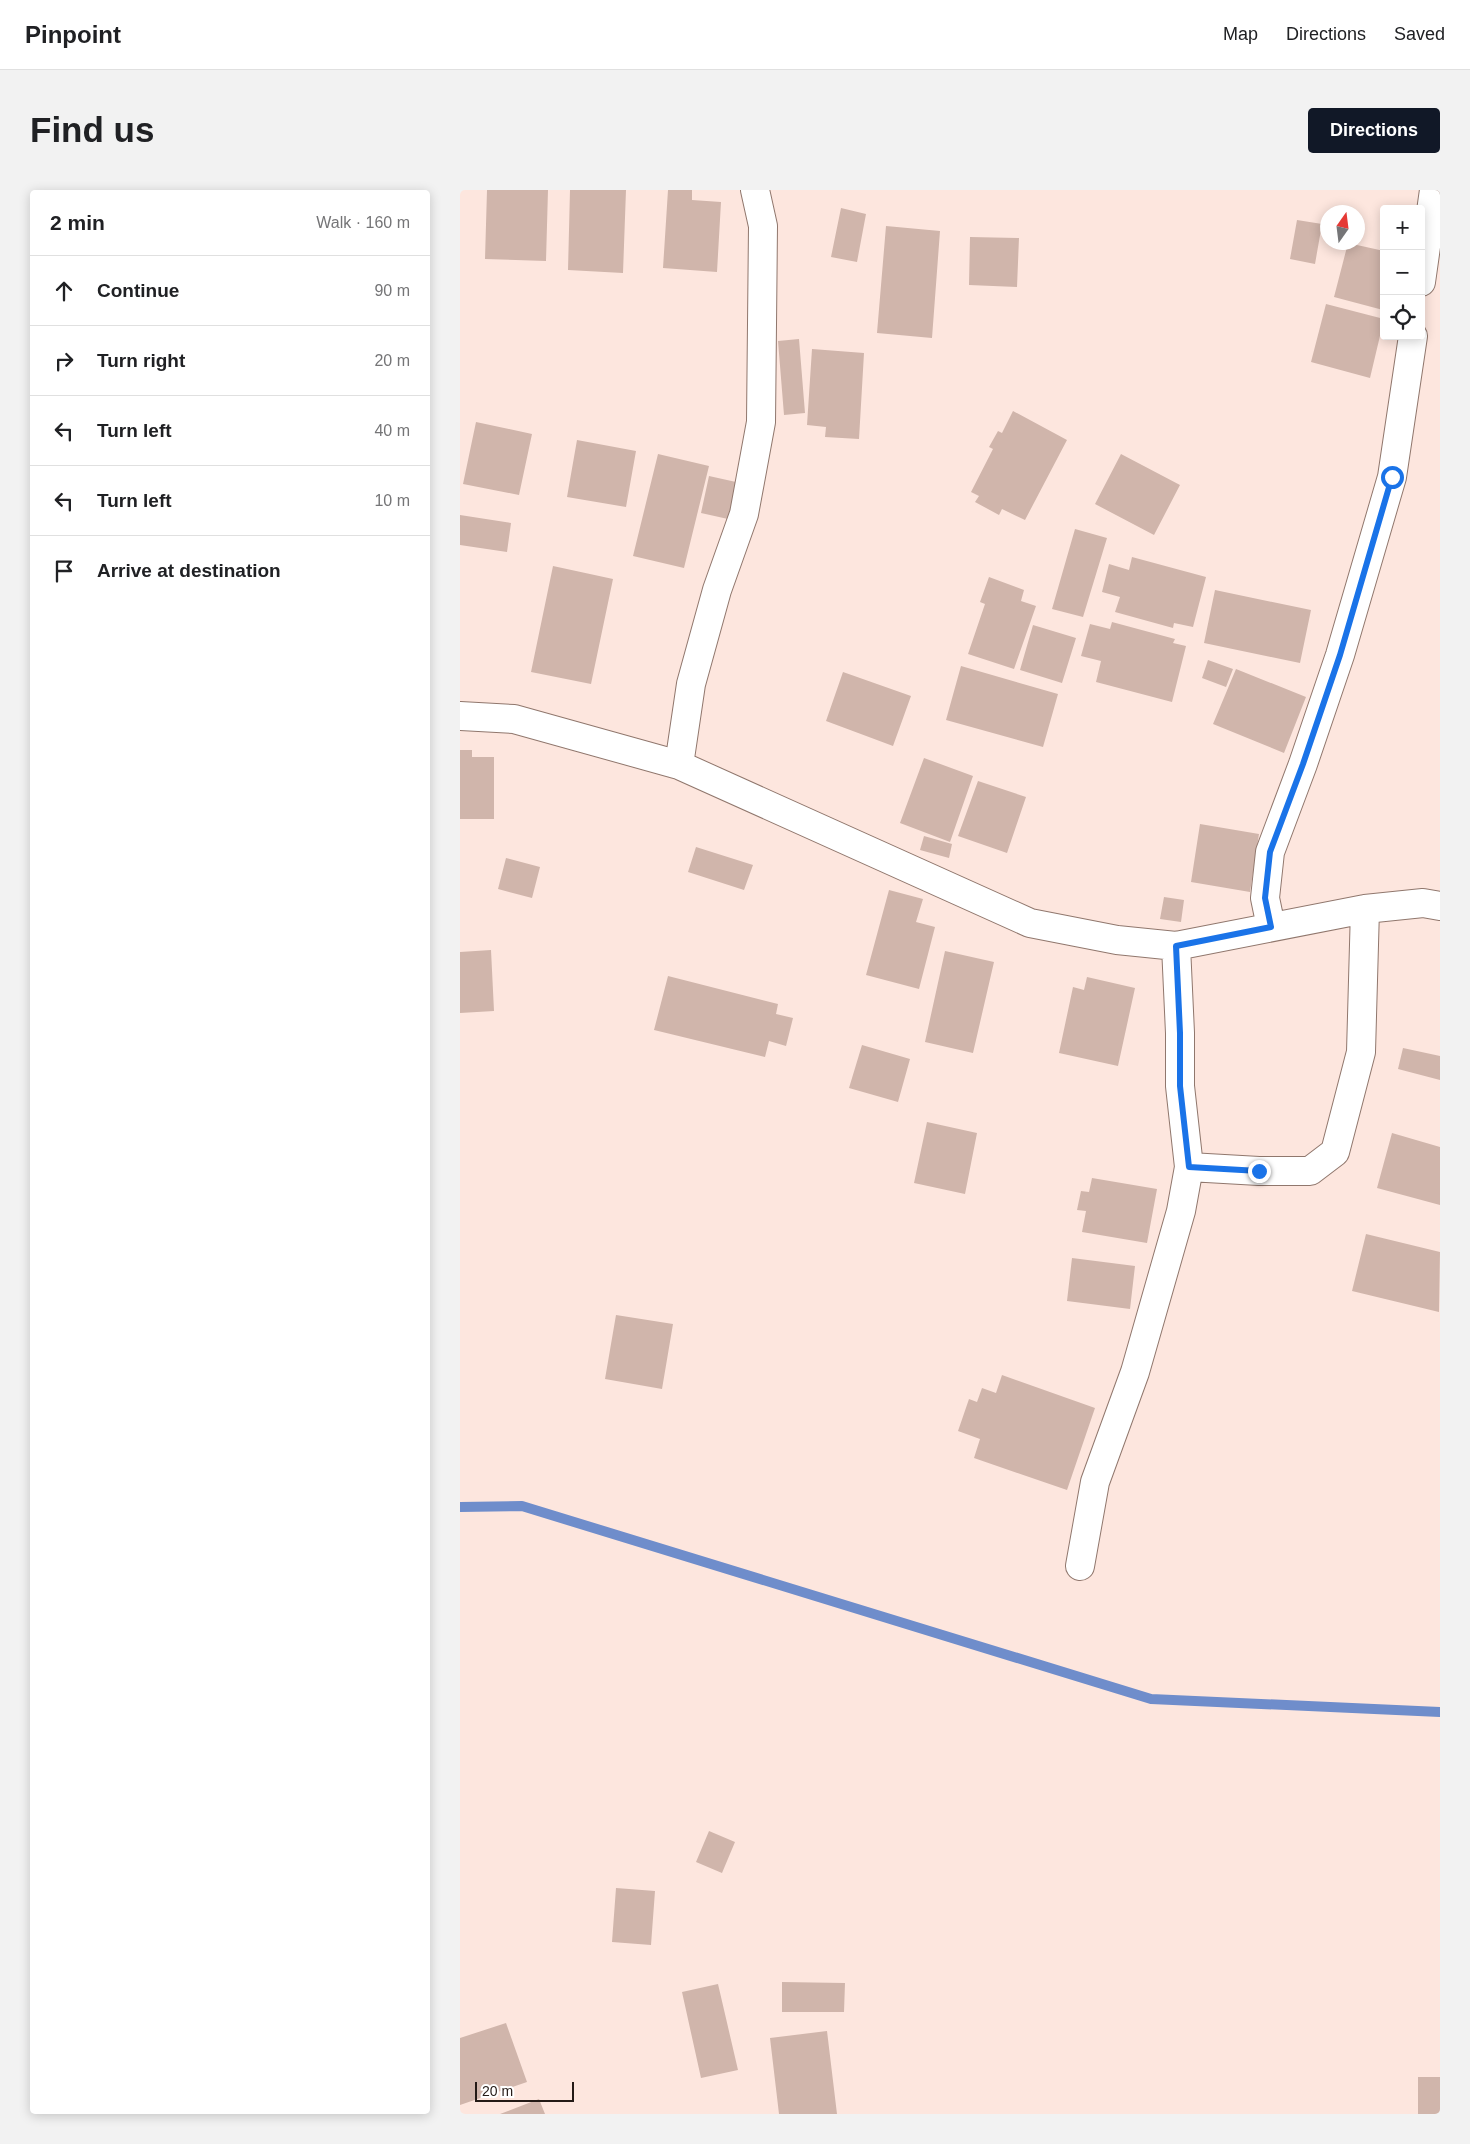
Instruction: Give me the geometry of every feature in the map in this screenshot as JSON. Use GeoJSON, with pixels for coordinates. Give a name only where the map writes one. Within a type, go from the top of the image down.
{"type":"FeatureCollection","features":[{"type":"Feature","properties":{"kind":"street"},"geometry":{"type":"LineString","coordinates":[[679,765],[691,684],[717,590],[744,514],[761,422],[763,226],[755,190]]}},
{"type":"Feature","properties":{"kind":"street"},"geometry":{"type":"LineString","coordinates":[[1425,254],[1434,190]]}},
{"type":"Feature","properties":{"kind":"street"},"geometry":{"type":"LineString","coordinates":[[1271,927],[1265,898],[1270,852],[1303,764],[1340,655],[1392,477],[1413,340]]}},
{"type":"Feature","properties":{"kind":"street"},"geometry":{"type":"LineString","coordinates":[[460,716],[514,719],[679,765],[1030,923],[1117,940],[1176,946],[1365,909],[1423,903],[1440,906]]}},
{"type":"Feature","properties":{"kind":"street"},"geometry":{"type":"LineString","coordinates":[[1189,1167],[1259,1171],[1310,1171],[1334,1152],[1361,1052],[1365,909]]}},
{"type":"Feature","properties":{"kind":"street"},"geometry":{"type":"LineString","coordinates":[[1080,1566],[1095,1482],[1135,1372],[1180,1211],[1189,1167],[1180,1086],[1180,1033],[1176,946]]}},
{"type":"Feature","properties":{"kind":"building"},"geometry":{"type":"Polygon","coordinates":[[[487,190],[548,190],[546,261],[485,259],[487,190]]]}},
{"type":"Feature","properties":{"kind":"building"},"geometry":{"type":"Polygon","coordinates":[[[570,190],[626,190],[623,273],[568,270],[570,190]]]}},
{"type":"Feature","properties":{"kind":"building"},"geometry":{"type":"Polygon","coordinates":[[[668,190],[692,190],[692,200],[721,202],[717,272],[663,268],[668,190]]]}},
{"type":"Feature","properties":{"kind":"building"},"geometry":{"type":"Polygon","coordinates":[[[841,208],[866,214],[857,262],[831,257],[841,208]]]}},
{"type":"Feature","properties":{"kind":"building"},"geometry":{"type":"Polygon","coordinates":[[[1297,220],[1320,224],[1315,264],[1290,259],[1297,220]]]}},
{"type":"Feature","properties":{"kind":"building"},"geometry":{"type":"Polygon","coordinates":[[[886,226],[940,231],[932,338],[877,333],[886,226]]]}},
{"type":"Feature","properties":{"kind":"building"},"geometry":{"type":"Polygon","coordinates":[[[970,237],[1019,238],[1017,287],[969,285],[970,237]]]}},
{"type":"Feature","properties":{"kind":"building"},"geometry":{"type":"Polygon","coordinates":[[[1365,247],[1380,250],[1380,309],[1334,297],[1346,250],[1365,250],[1365,247]]]}},
{"type":"Feature","properties":{"kind":"building"},"geometry":{"type":"Polygon","coordinates":[[[1326,304],[1380,318],[1380,336],[1370,378],[1311,362],[1326,304]]]}},
{"type":"Feature","properties":{"kind":"building"},"geometry":{"type":"Polygon","coordinates":[[[799,339],[805,413],[784,415],[778,341],[799,339]]]}},
{"type":"Feature","properties":{"kind":"building"},"geometry":{"type":"Polygon","coordinates":[[[812,349],[864,353],[859,439],[825,437],[826,427],[807,425],[812,349]]]}},
{"type":"Feature","properties":{"kind":"building"},"geometry":{"type":"Polygon","coordinates":[[[1013,411],[1067,440],[1025,520],[1002,509],[999,515],[975,502],[979,496],[971,492],[993,449],[989,447],[998,431],[1002,433],[1013,411]]]}},
{"type":"Feature","properties":{"kind":"building"},"geometry":{"type":"Polygon","coordinates":[[[476,422],[532,434],[519,495],[463,484],[476,422]]]}},
{"type":"Feature","properties":{"kind":"building"},"geometry":{"type":"Polygon","coordinates":[[[577,440],[636,451],[626,507],[567,497],[577,440]]]}},
{"type":"Feature","properties":{"kind":"building"},"geometry":{"type":"Polygon","coordinates":[[[658,454],[709,466],[684,568],[633,556],[658,454]]]}},
{"type":"Feature","properties":{"kind":"building"},"geometry":{"type":"Polygon","coordinates":[[[1121,454],[1180,485],[1154,535],[1095,504],[1121,454]]]}},
{"type":"Feature","properties":{"kind":"building"},"geometry":{"type":"Polygon","coordinates":[[[709,476],[736,482],[728,519],[701,513],[709,476]]]}},
{"type":"Feature","properties":{"kind":"building"},"geometry":{"type":"Polygon","coordinates":[[[460,515],[511,523],[507,552],[460,545],[460,515]]]}},
{"type":"Feature","properties":{"kind":"building"},"geometry":{"type":"Polygon","coordinates":[[[1075,529],[1107,538],[1083,617],[1052,609],[1075,529]]]}},
{"type":"Feature","properties":{"kind":"building"},"geometry":{"type":"Polygon","coordinates":[[[1132,557],[1206,577],[1193,627],[1174,623],[1173,628],[1115,612],[1120,597],[1102,592],[1109,564],[1129,570],[1132,557]]]}},
{"type":"Feature","properties":{"kind":"building"},"geometry":{"type":"Polygon","coordinates":[[[553,566],[613,579],[591,684],[531,672],[553,566]]]}},
{"type":"Feature","properties":{"kind":"building"},"geometry":{"type":"Polygon","coordinates":[[[989,577],[1024,590],[1021,601],[1036,606],[1014,669],[968,654],[985,604],[980,602],[989,577]]]}},
{"type":"Feature","properties":{"kind":"building"},"geometry":{"type":"Polygon","coordinates":[[[1215,590],[1311,610],[1300,663],[1204,643],[1215,590]]]}},
{"type":"Feature","properties":{"kind":"building"},"geometry":{"type":"Polygon","coordinates":[[[1112,622],[1175,639],[1173,643],[1186,646],[1172,702],[1096,682],[1101,661],[1081,656],[1090,624],[1110,629],[1112,622]]]}},
{"type":"Feature","properties":{"kind":"building"},"geometry":{"type":"Polygon","coordinates":[[[1033,625],[1076,638],[1062,683],[1020,670],[1033,625]]]}},
{"type":"Feature","properties":{"kind":"building"},"geometry":{"type":"Polygon","coordinates":[[[1208,660],[1233,669],[1226,687],[1202,678],[1208,660]]]}},
{"type":"Feature","properties":{"kind":"building"},"geometry":{"type":"Polygon","coordinates":[[[961,666],[1058,694],[1043,747],[946,720],[961,666]]]}},
{"type":"Feature","properties":{"kind":"building"},"geometry":{"type":"Polygon","coordinates":[[[1236,669],[1306,697],[1284,753],[1213,724],[1236,669]]]}},
{"type":"Feature","properties":{"kind":"building"},"geometry":{"type":"Polygon","coordinates":[[[843,672],[911,696],[893,746],[826,721],[843,672]]]}},
{"type":"Feature","properties":{"kind":"building"},"geometry":{"type":"Polygon","coordinates":[[[460,750],[472,750],[472,757],[494,757],[494,819],[460,819],[460,750]]]}},
{"type":"Feature","properties":{"kind":"building"},"geometry":{"type":"Polygon","coordinates":[[[924,758],[973,776],[950,842],[900,823],[924,758]]]}},
{"type":"Feature","properties":{"kind":"building"},"geometry":{"type":"Polygon","coordinates":[[[978,781],[1026,797],[1007,853],[958,836],[978,781]]]}},
{"type":"Feature","properties":{"kind":"building"},"geometry":{"type":"Polygon","coordinates":[[[1200,824],[1259,834],[1250,892],[1191,882],[1200,824]]]}},
{"type":"Feature","properties":{"kind":"building"},"geometry":{"type":"Polygon","coordinates":[[[924,836],[952,844],[949,858],[920,850],[924,836]]]}},
{"type":"Feature","properties":{"kind":"building"},"geometry":{"type":"Polygon","coordinates":[[[696,847],[753,865],[744,890],[688,872],[696,847]]]}},
{"type":"Feature","properties":{"kind":"building"},"geometry":{"type":"Polygon","coordinates":[[[506,858],[540,867],[532,898],[498,889],[506,858]]]}},
{"type":"Feature","properties":{"kind":"building"},"geometry":{"type":"Polygon","coordinates":[[[889,890],[923,899],[916,922],[935,927],[919,989],[866,975],[889,890]]]}},
{"type":"Feature","properties":{"kind":"building"},"geometry":{"type":"Polygon","coordinates":[[[1164,897],[1184,900],[1181,922],[1160,919],[1164,897]]]}},
{"type":"Feature","properties":{"kind":"building"},"geometry":{"type":"Polygon","coordinates":[[[491,950],[494,1011],[460,1013],[460,952],[491,950]]]}},
{"type":"Feature","properties":{"kind":"building"},"geometry":{"type":"Polygon","coordinates":[[[945,951],[994,962],[973,1053],[925,1042],[945,951]]]}},
{"type":"Feature","properties":{"kind":"building"},"geometry":{"type":"Polygon","coordinates":[[[668,976],[778,1004],[776,1014],[793,1018],[786,1046],[769,1041],[765,1057],[654,1030],[668,976]]]}},
{"type":"Feature","properties":{"kind":"building"},"geometry":{"type":"Polygon","coordinates":[[[1087,977],[1135,988],[1118,1066],[1059,1053],[1073,987],[1084,990],[1087,977]]]}},
{"type":"Feature","properties":{"kind":"building"},"geometry":{"type":"Polygon","coordinates":[[[862,1045],[910,1059],[898,1102],[849,1088],[862,1045]]]}},
{"type":"Feature","properties":{"kind":"building"},"geometry":{"type":"Polygon","coordinates":[[[1403,1048],[1440,1056],[1440,1080],[1398,1069],[1403,1048]]]}},
{"type":"Feature","properties":{"kind":"building"},"geometry":{"type":"Polygon","coordinates":[[[927,1122],[977,1133],[965,1194],[914,1183],[927,1122]]]}},
{"type":"Feature","properties":{"kind":"building"},"geometry":{"type":"Polygon","coordinates":[[[1392,1133],[1440,1147],[1440,1205],[1377,1188],[1392,1133]]]}},
{"type":"Feature","properties":{"kind":"building"},"geometry":{"type":"Polygon","coordinates":[[[1092,1178],[1157,1189],[1147,1243],[1082,1232],[1086,1211],[1077,1210],[1081,1191],[1089,1192],[1092,1178]]]}},
{"type":"Feature","properties":{"kind":"building"},"geometry":{"type":"Polygon","coordinates":[[[1366,1234],[1440,1252],[1439,1312],[1352,1291],[1366,1234]]]}},
{"type":"Feature","properties":{"kind":"building"},"geometry":{"type":"Polygon","coordinates":[[[1072,1258],[1135,1266],[1130,1309],[1067,1301],[1072,1258]]]}},
{"type":"Feature","properties":{"kind":"building"},"geometry":{"type":"Polygon","coordinates":[[[616,1315],[673,1324],[662,1389],[605,1379],[616,1315]]]}},
{"type":"Feature","properties":{"kind":"building"},"geometry":{"type":"Polygon","coordinates":[[[1002,1375],[1095,1408],[1067,1490],[974,1458],[980,1439],[958,1431],[969,1399],[977,1402],[982,1388],[996,1393],[1002,1375]]]}},
{"type":"Feature","properties":{"kind":"building"},"geometry":{"type":"Polygon","coordinates":[[[709,1831],[735,1842],[722,1873],[696,1862],[709,1831]]]}},
{"type":"Feature","properties":{"kind":"building"},"geometry":{"type":"Polygon","coordinates":[[[616,1888],[655,1891],[651,1945],[612,1942],[616,1888]]]}},
{"type":"Feature","properties":{"kind":"building"},"geometry":{"type":"Polygon","coordinates":[[[782,1982],[845,1983],[844,2012],[782,2012],[782,1982]]]}},
{"type":"Feature","properties":{"kind":"building"},"geometry":{"type":"Polygon","coordinates":[[[718,1984],[738,2070],[701,2078],[682,1992],[718,1984]]]}},
{"type":"Feature","properties":{"kind":"building"},"geometry":{"type":"Polygon","coordinates":[[[506,2023],[527,2082],[460,2105],[460,2038],[506,2023]]]}},
{"type":"Feature","properties":{"kind":"building"},"geometry":{"type":"Polygon","coordinates":[[[827,2031],[837,2114],[779,2114],[770,2038],[827,2031]]]}},
{"type":"Feature","properties":{"kind":"building"},"geometry":{"type":"Polygon","coordinates":[[[1418,2077],[1440,2077],[1440,2114],[1418,2114],[1418,2077]]]}},
{"type":"Feature","properties":{"kind":"building"},"geometry":{"type":"Polygon","coordinates":[[[539,2099],[545,2114],[500,2114],[539,2099]]]}},
{"type":"Feature","properties":{"kind":"waterway"},"geometry":{"type":"LineString","coordinates":[[460,1507],[522,1506],[1151,1699],[1440,1712]]}},
{"type":"Feature","properties":{"kind":"route"},"geometry":{"type":"LineString","coordinates":[[1259,1171],[1189,1167],[1180,1086],[1180,1033],[1176,946],[1271,927],[1265,898],[1270,852],[1303,764],[1340,655],[1392,477]]}}]}
